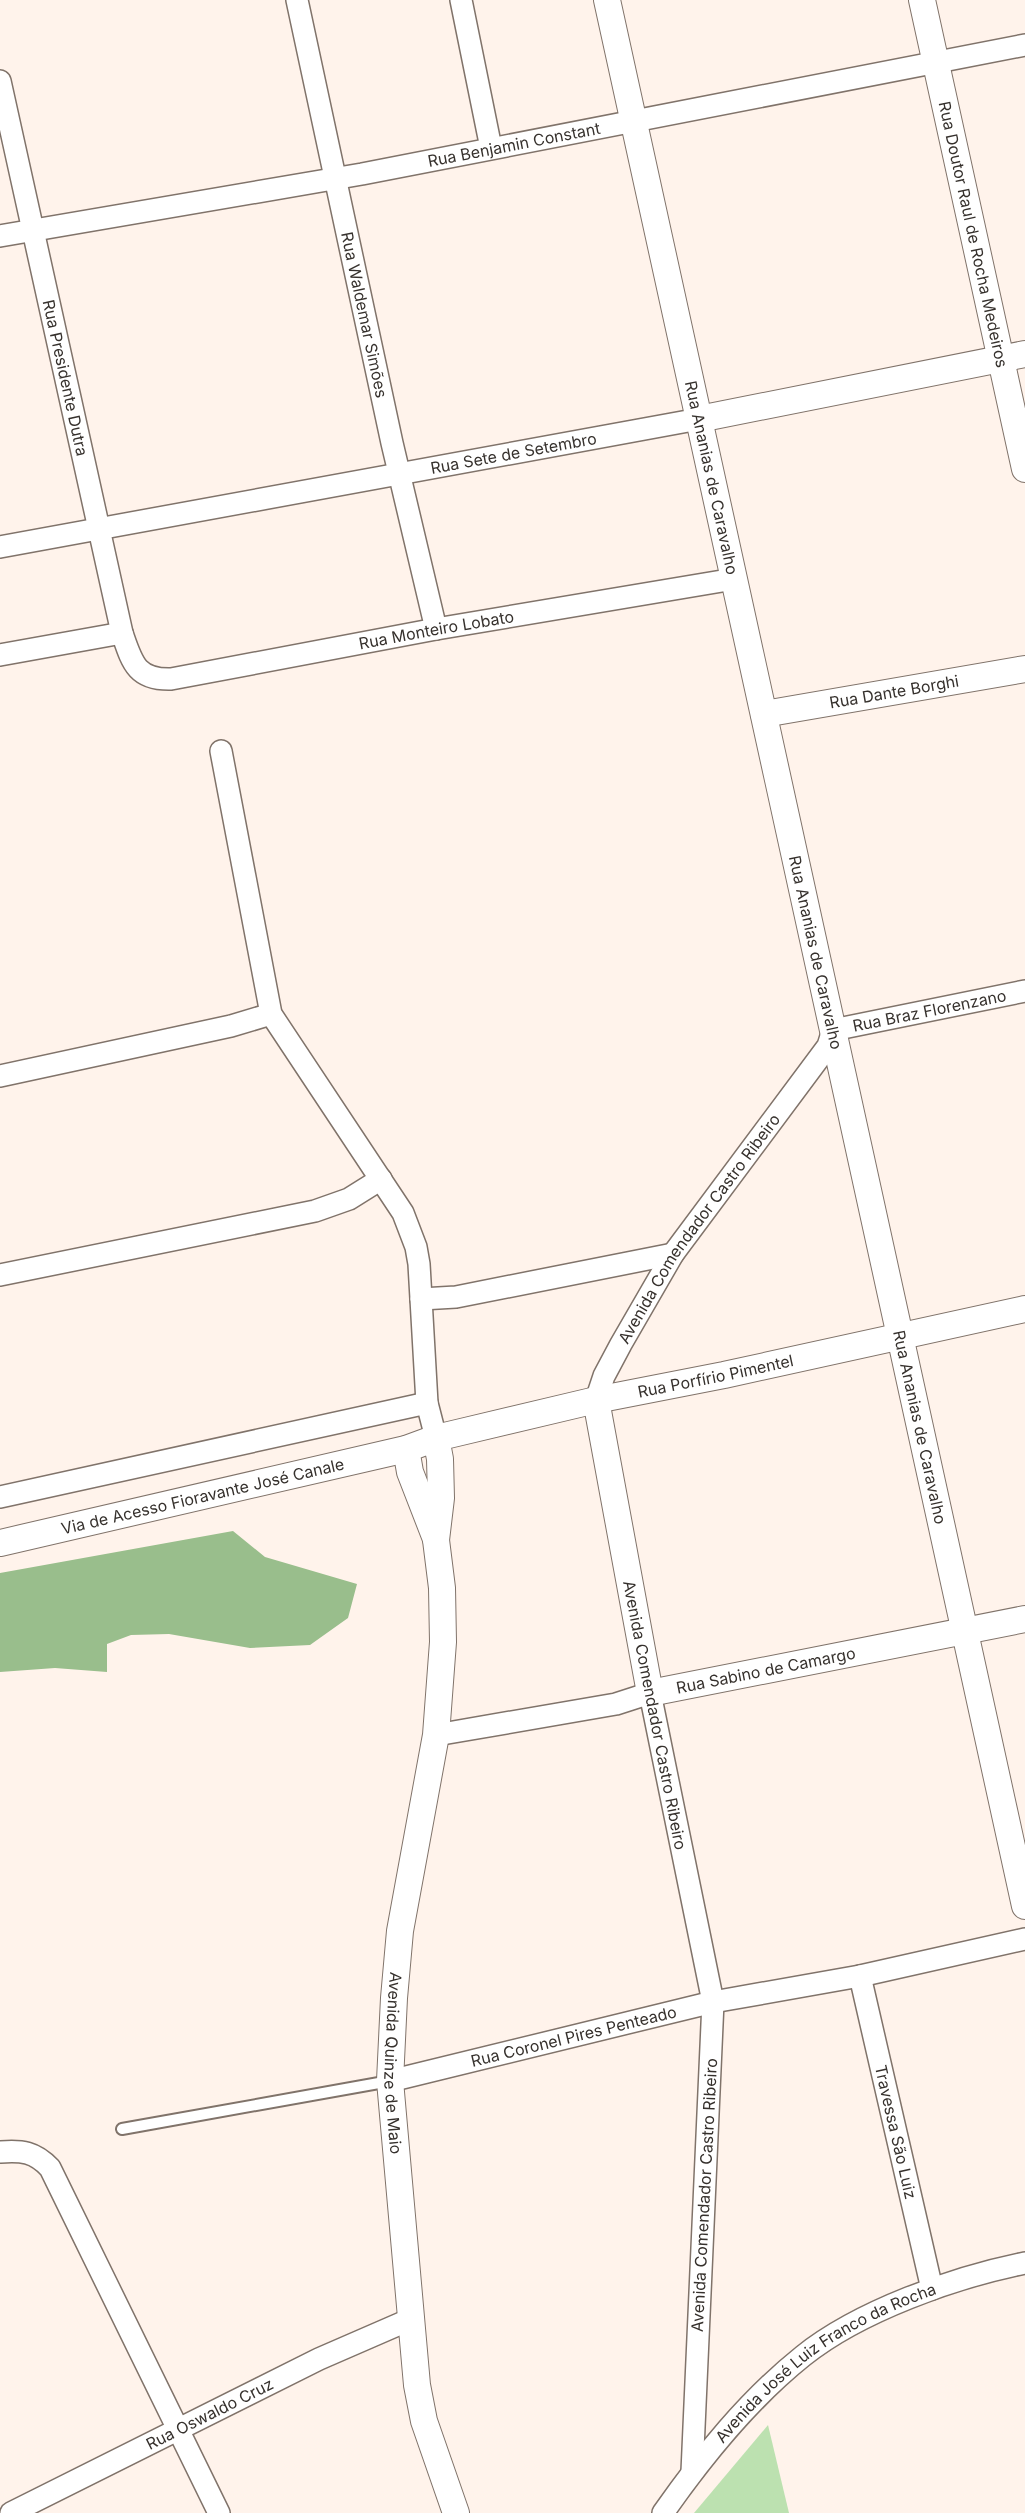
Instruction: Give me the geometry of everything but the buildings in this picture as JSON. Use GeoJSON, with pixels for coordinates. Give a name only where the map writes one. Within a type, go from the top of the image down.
{"type":"FeatureCollection","features":[{"type":"Feature","properties":{"kind":"street","name":"Rua Waldemar Simões"},"geometry":{"type":"LineString","coordinates":[[297,0],[399,472],[436,629]]}},
{"type":"Feature","properties":{"kind":"street"},"geometry":{"type":"LineString","coordinates":[[461,0],[491,148]]}},
{"type":"Feature","properties":{"kind":"street","name":"Rua Ananias de Caravalho"},"geometry":{"type":"LineString","coordinates":[[607,0],[1025,1906]]}},
{"type":"Feature","properties":{"kind":"street","name":"Rua Doutor Raul de Rocha Medeiros"},"geometry":{"type":"LineString","coordinates":[[922,0],[936,63],[1013,356],[1025,470]]}},
{"type":"Feature","properties":{"kind":"street","name":"Rua Benjamin Constant"},"geometry":{"type":"LineString","coordinates":[[0,236],[337,178],[1025,45]]}},
{"type":"Feature","properties":{"kind":"street","name":"Rua Presidente Dutra"},"geometry":{"type":"LineString","coordinates":[[0,81],[122,633],[130,657],[141,673]]}},
{"type":"Feature","properties":{"kind":"street","name":"Rua Sete de Setembro"},"geometry":{"type":"LineString","coordinates":[[0,547],[699,418],[1013,356]]}},
{"type":"Feature","properties":{"kind":"street","name":"Rua Monteiro Lobato"},"geometry":{"type":"LineString","coordinates":[[141,673],[150,677],[171,679],[436,629],[734,579]]}},
{"type":"Feature","properties":{"kind":"street"},"geometry":{"type":"LineString","coordinates":[[0,655],[122,633]]}},
{"type":"Feature","properties":{"kind":"street","name":"Rua Dante Borghi"},"geometry":{"type":"LineString","coordinates":[[764,714],[1025,669]]}},
{"type":"Feature","properties":{"kind":"street"},"geometry":{"type":"LineString","coordinates":[[221,751],[271,1014],[381,1179],[411,1230],[419,1264],[427,1403],[440,1459],[441,1498],[436,1540]]}},
{"type":"Feature","properties":{"kind":"street","name":"Rua Braz Florenzano"},"geometry":{"type":"LineString","coordinates":[[833,1030],[1025,991]]}},
{"type":"Feature","properties":{"kind":"street"},"geometry":{"type":"LineString","coordinates":[[0,1076],[231,1026],[271,1014]]}},
{"type":"Feature","properties":{"kind":"street","name":"Avenida Comendador Castro Ribeiro"},"geometry":{"type":"LineString","coordinates":[[692,2472],[713,2002],[650,1693],[596,1400],[604,1376],[673,1254],[828,1046],[833,1030]]}},
{"type":"Feature","properties":{"kind":"street"},"geometry":{"type":"LineString","coordinates":[[0,1275],[315,1211],[349,1199],[381,1179]]}},
{"type":"Feature","properties":{"kind":"street"},"geometry":{"type":"LineString","coordinates":[[421,1299],[456,1297],[673,1254]]}},
{"type":"Feature","properties":{"kind":"street","name":"Rua Porfírio Pimentel"},"geometry":{"type":"LineString","coordinates":[[406,1449],[436,1438],[596,1400],[1025,1309]]}},
{"type":"Feature","properties":{"kind":"street"},"geometry":{"type":"LineString","coordinates":[[0,1497],[427,1403]]}},
{"type":"Feature","properties":{"kind":"street"},"geometry":{"type":"LineString","coordinates":[[406,1449],[410,1472],[436,1540]]}},
{"type":"Feature","properties":{"kind":"street","name":"Via de Acesso Fioravante José Canale"},"geometry":{"type":"LineString","coordinates":[[0,1543],[406,1449]]}},
{"type":"Feature","properties":{"kind":"street","name":"Avenida Quinze de Maio"},"geometry":{"type":"LineString","coordinates":[[436,1540],[442,1588],[443,1642],[436,1735],[400,1931],[390,2081],[417,2385],[423,2421],[456,2513]]}},
{"type":"Feature","properties":{"kind":"street","name":"Rua Sabino de Camargo"},"geometry":{"type":"LineString","coordinates":[[436,1735],[616,1704],[650,1693],[1025,1619]]}},
{"type":"Feature","properties":{"kind":"street","name":"Rua Coronel Pires Penteado"},"geometry":{"type":"LineString","coordinates":[[390,2081],[713,2002],[860,1976],[1025,1939]]}},
{"type":"Feature","properties":{"kind":"street","name":"Travessa São Luiz"},"geometry":{"type":"LineString","coordinates":[[860,1976],[932,2289]]}},
{"type":"Feature","properties":{"kind":"street"},"geometry":{"type":"LineString","coordinates":[[0,2152],[12,2151],[39,2157],[50,2168],[219,2513]]}},
{"type":"Feature","properties":{"kind":"street","name":"Avenida José Luiz Franco da Rocha"},"geometry":{"type":"LineString","coordinates":[[663,2513],[692,2472],[754,2399],[804,2355],[861,2320],[932,2289],[1025,2263]]}},
{"type":"Feature","properties":{"kind":"street","name":"Rua Oswaldo Cruz"},"geometry":{"type":"LineString","coordinates":[[11,2513],[319,2359],[411,2319]]}},
{"type":"Feature","properties":{"kind":"street"},"geometry":{"type":"LineString","coordinates":[[0,2506],[4,2513]]}},
{"type":"Feature","properties":{"kind":"lane","name":"Rua Coronel Pires Penteado"},"geometry":{"type":"LineString","coordinates":[[122,2129],[390,2081]]}},
{"type":"Feature","properties":{"kind":"green space"},"geometry":{"type":"Polygon","coordinates":[[[233,1531],[265,1557],[357,1584],[348,1618],[310,1645],[250,1648],[169,1634],[131,1635],[107,1644],[107,1672],[55,1668],[0,1672],[0,1573],[233,1531]]]}},
{"type":"Feature","properties":{"kind":"green space"},"geometry":{"type":"Polygon","coordinates":[[[768,2425],[789,2513],[694,2513],[768,2425]]]}}]}
